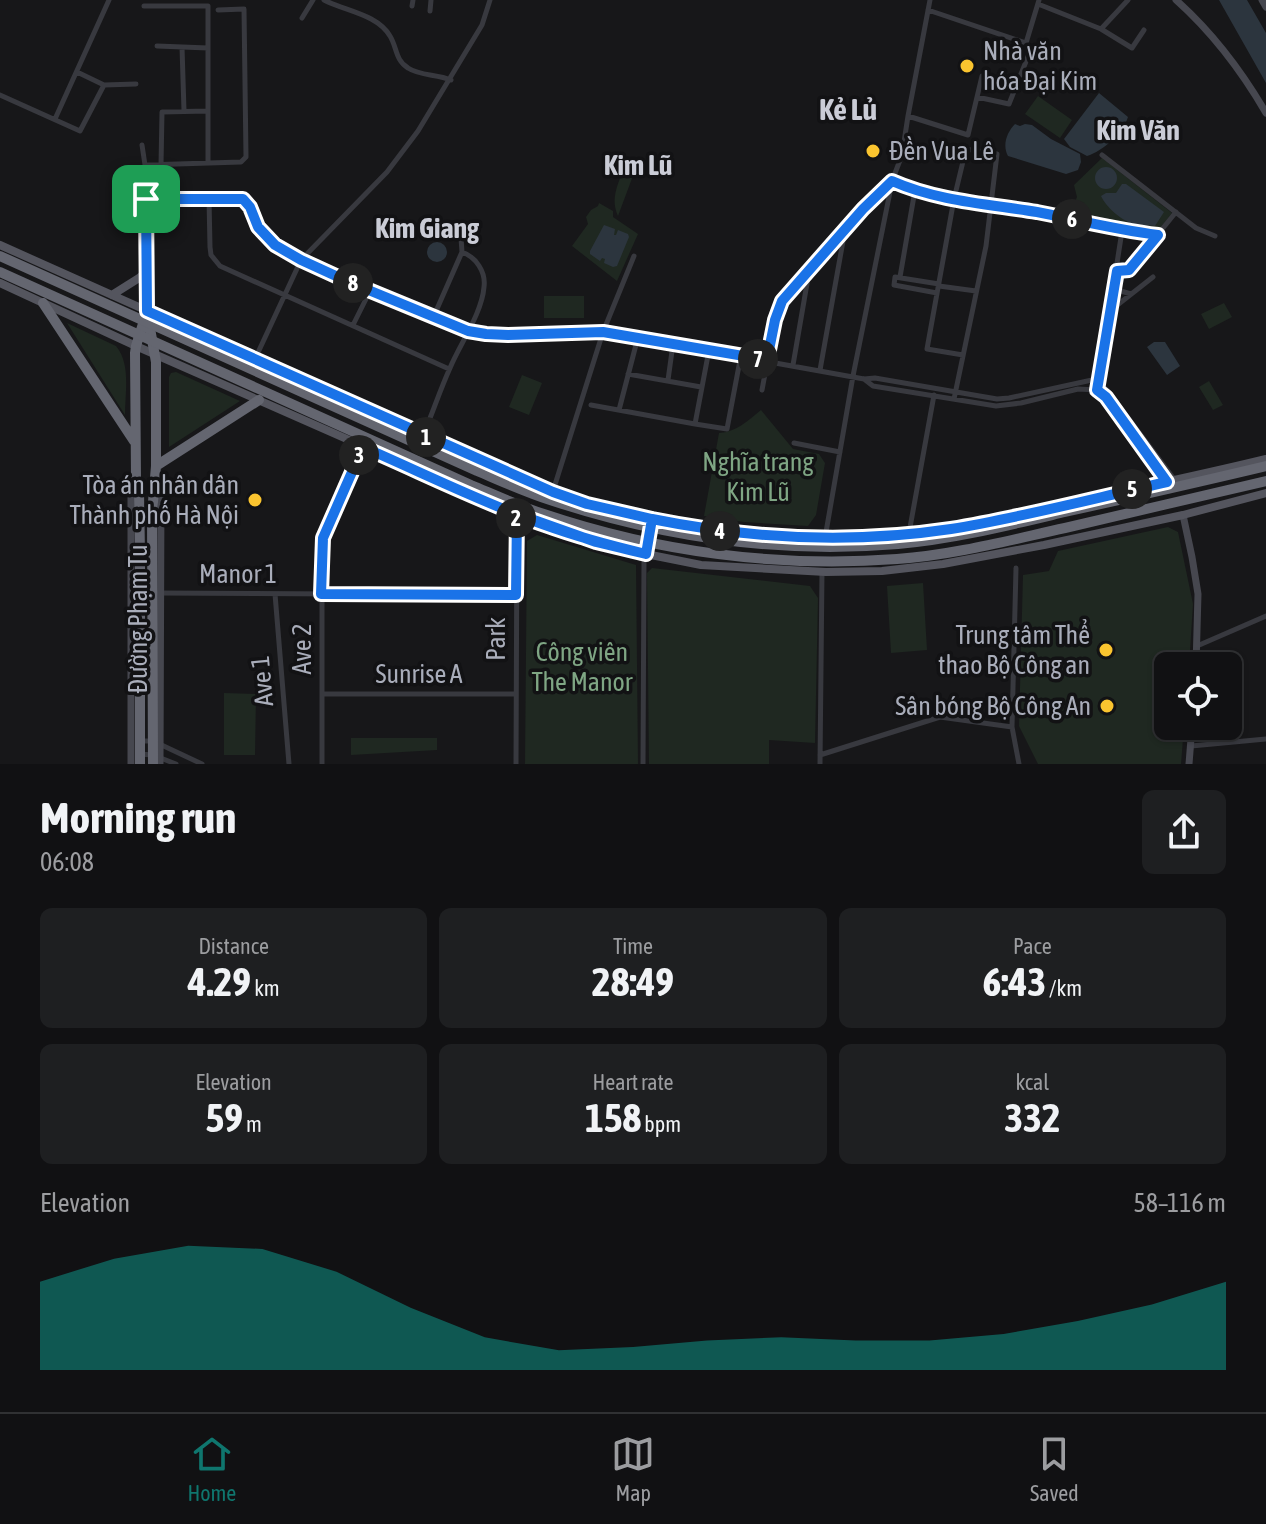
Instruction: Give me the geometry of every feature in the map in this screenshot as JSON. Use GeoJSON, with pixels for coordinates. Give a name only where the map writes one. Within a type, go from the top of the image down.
{"type":"FeatureCollection","features":[{"type":"Feature","properties":{"kind":"highway"},"geometry":{"type":"LineString","coordinates":[[0,256],[477,471],[547,499],[686,535],[767,544],[897,544],[991,529],[1263,462]]}},
{"type":"Feature","properties":{"kind":"highway"},"geometry":{"type":"LineString","coordinates":[[0,272],[471,485],[589,528],[696,552],[823,561],[898,559],[994,544],[1266,481]]}},
{"type":"Feature","properties":{"kind":"highway"},"geometry":{"type":"LineString","coordinates":[[43,303],[136,444]]}},
{"type":"Feature","properties":{"kind":"highway","name":"Đường Phạm Tu"},"geometry":{"type":"LineString","coordinates":[[136,759],[140,678],[135,594],[139,492],[136,478],[136,346],[147,311]]}},
{"type":"Feature","properties":{"kind":"highway","name":"Đường Phạm Tu"},"geometry":{"type":"LineString","coordinates":[[147,311],[156,354],[156,471],[152,494],[156,594],[156,760]]}},
{"type":"Feature","properties":{"kind":"highway"},"geometry":{"type":"LineString","coordinates":[[156,471],[259,400]]}},
{"type":"Feature","properties":{"kind":"main road"},"geometry":{"type":"LineString","coordinates":[[1176,0],[1223,48],[1266,113]]}},
{"type":"Feature","properties":{"kind":"main road"},"geometry":{"type":"LineString","coordinates":[[1262,0],[1266,6]]}},
{"type":"Feature","properties":{"kind":"main road"},"geometry":{"type":"LineString","coordinates":[[0,245],[553,492],[587,504],[652,519],[725,532],[793,538],[909,534],[997,520],[1263,462],[1266,474]]}},
{"type":"Feature","properties":{"kind":"main road"},"geometry":{"type":"LineString","coordinates":[[112,295],[147,271]]}},
{"type":"Feature","properties":{"kind":"main road"},"geometry":{"type":"LineString","coordinates":[[0,283],[517,514],[596,542],[701,565],[882,571],[943,564],[1183,515],[1266,493]]}},
{"type":"Feature","properties":{"kind":"main road"},"geometry":{"type":"LineString","coordinates":[[1183,515],[1198,594],[1197,652]]}},
{"type":"Feature","properties":{"kind":"main road"},"geometry":{"type":"LineString","coordinates":[[646,554],[652,519]]}},
{"type":"Feature","properties":{"kind":"main road","name":"Đường Phạm Tu"},"geometry":{"type":"LineString","coordinates":[[135,594],[136,742]]}},
{"type":"Feature","properties":{"kind":"main road"},"geometry":{"type":"LineString","coordinates":[[1189,764],[1191,740]]}},
{"type":"Feature","properties":{"kind":"street"},"geometry":{"type":"LineString","coordinates":[[55,120],[109,0]]}},
{"type":"Feature","properties":{"kind":"street"},"geometry":{"type":"LineString","coordinates":[[302,18],[313,0]]}},
{"type":"Feature","properties":{"kind":"street"},"geometry":{"type":"LineString","coordinates":[[324,0],[377,23],[391,37],[395,52],[407,67],[451,80]]}},
{"type":"Feature","properties":{"kind":"street"},"geometry":{"type":"LineString","coordinates":[[430,11],[431,0]]}},
{"type":"Feature","properties":{"kind":"street"},"geometry":{"type":"LineString","coordinates":[[255,359],[301,260],[387,172],[418,131],[482,25],[490,0]]}},
{"type":"Feature","properties":{"kind":"street"},"geometry":{"type":"LineString","coordinates":[[825,539],[853,376],[892,181],[902,155],[930,0]]}},
{"type":"Feature","properties":{"kind":"street"},"geometry":{"type":"LineString","coordinates":[[1101,29],[1128,0]]}},
{"type":"Feature","properties":{"kind":"street"},"geometry":{"type":"LineString","coordinates":[[1026,43],[1038,2],[1101,29],[1132,48],[1144,30]]}},
{"type":"Feature","properties":{"kind":"street"},"geometry":{"type":"LineString","coordinates":[[144,6],[208,6],[208,163]]}},
{"type":"Feature","properties":{"kind":"street"},"geometry":{"type":"LineString","coordinates":[[145,165],[241,162],[246,157],[244,9],[218,10]]}},
{"type":"Feature","properties":{"kind":"street"},"geometry":{"type":"LineString","coordinates":[[928,10],[1026,43],[1031,49],[1009,104],[977,97]]}},
{"type":"Feature","properties":{"kind":"street"},"geometry":{"type":"LineString","coordinates":[[157,46],[208,48]]}},
{"type":"Feature","properties":{"kind":"street"},"geometry":{"type":"LineString","coordinates":[[182,47],[184,111]]}},
{"type":"Feature","properties":{"kind":"street"},"geometry":{"type":"LineString","coordinates":[[77,72],[104,85],[136,84]]}},
{"type":"Feature","properties":{"kind":"street"},"geometry":{"type":"LineString","coordinates":[[908,116],[968,135],[982,76]]}},
{"type":"Feature","properties":{"kind":"street"},"geometry":{"type":"LineString","coordinates":[[0,95],[80,131],[104,85]]}},
{"type":"Feature","properties":{"kind":"street"},"geometry":{"type":"LineString","coordinates":[[161,165],[162,112],[207,111]]}},
{"type":"Feature","properties":{"kind":"street"},"geometry":{"type":"LineString","coordinates":[[142,145],[147,311]]}},
{"type":"Feature","properties":{"kind":"street"},"geometry":{"type":"LineString","coordinates":[[954,396],[963,355],[976,291],[992,206],[997,154],[966,149],[927,349],[963,355]]}},
{"type":"Feature","properties":{"kind":"street"},"geometry":{"type":"LineString","coordinates":[[1102,155],[1196,228],[1215,236]]}},
{"type":"Feature","properties":{"kind":"street"},"geometry":{"type":"LineString","coordinates":[[892,181],[954,199],[1158,235]]}},
{"type":"Feature","properties":{"kind":"street"},"geometry":{"type":"LineString","coordinates":[[762,390],[782,301],[892,181]]}},
{"type":"Feature","properties":{"kind":"street"},"geometry":{"type":"LineString","coordinates":[[900,277],[915,190]]}},
{"type":"Feature","properties":{"kind":"street"},"geometry":{"type":"LineString","coordinates":[[146,199],[243,199],[258,227],[275,245],[370,291],[468,331],[508,335],[603,332],[864,379],[875,378],[984,401],[1020,399],[1078,389],[1097,390],[1125,419]]}},
{"type":"Feature","properties":{"kind":"street"},"geometry":{"type":"LineString","coordinates":[[209,199],[211,255],[220,266],[449,369]]}},
{"type":"Feature","properties":{"kind":"street"},"geometry":{"type":"LineString","coordinates":[[1117,271],[1129,270],[1176,212]]}},
{"type":"Feature","properties":{"kind":"street"},"geometry":{"type":"LineString","coordinates":[[820,371],[845,229]]}},
{"type":"Feature","properties":{"kind":"street"},"geometry":{"type":"LineString","coordinates":[[1097,390],[1122,231]]}},
{"type":"Feature","properties":{"kind":"street"},"geometry":{"type":"LineString","coordinates":[[433,318],[462,252],[461,238]]}},
{"type":"Feature","properties":{"kind":"street"},"geometry":{"type":"LineString","coordinates":[[423,435],[449,369],[482,299],[485,285],[476,261],[462,252]]}},
{"type":"Feature","properties":{"kind":"street"},"geometry":{"type":"LineString","coordinates":[[553,492],[603,332],[634,256]]}},
{"type":"Feature","properties":{"kind":"street"},"geometry":{"type":"LineString","coordinates":[[793,365],[810,270]]}},
{"type":"Feature","properties":{"kind":"street"},"geometry":{"type":"LineString","coordinates":[[937,293],[894,285],[895,277],[976,291]]}},
{"type":"Feature","properties":{"kind":"street"},"geometry":{"type":"LineString","coordinates":[[1110,311],[1153,277]]}},
{"type":"Feature","properties":{"kind":"street"},"geometry":{"type":"LineString","coordinates":[[914,289],[916,280]]}},
{"type":"Feature","properties":{"kind":"street"},"geometry":{"type":"LineString","coordinates":[[1114,289],[1131,294]]}},
{"type":"Feature","properties":{"kind":"street"},"geometry":{"type":"LineString","coordinates":[[353,325],[370,291]]}},
{"type":"Feature","properties":{"kind":"street"},"geometry":{"type":"LineString","coordinates":[[619,410],[638,337]]}},
{"type":"Feature","properties":{"kind":"street"},"geometry":{"type":"LineString","coordinates":[[668,380],[673,344]]}},
{"type":"Feature","properties":{"kind":"street"},"geometry":{"type":"LineString","coordinates":[[695,424],[709,350]]}},
{"type":"Feature","properties":{"kind":"street"},"geometry":{"type":"LineString","coordinates":[[591,405],[727,429],[741,355]]}},
{"type":"Feature","properties":{"kind":"street"},"geometry":{"type":"LineString","coordinates":[[628,374],[701,387]]}},
{"type":"Feature","properties":{"kind":"street"},"geometry":{"type":"LineString","coordinates":[[873,386],[875,378]]}},
{"type":"Feature","properties":{"kind":"street"},"geometry":{"type":"LineString","coordinates":[[864,379],[873,386],[954,396]]}},
{"type":"Feature","properties":{"kind":"street"},"geometry":{"type":"LineString","coordinates":[[1020,399],[1086,380],[1098,382],[1107,390],[1171,481]]}},
{"type":"Feature","properties":{"kind":"street"},"geometry":{"type":"LineString","coordinates":[[909,534],[934,395]]}},
{"type":"Feature","properties":{"kind":"street"},"geometry":{"type":"LineString","coordinates":[[794,443],[840,452]]}},
{"type":"Feature","properties":{"kind":"street","name":"Ave 2"},"geometry":{"type":"LineString","coordinates":[[322,764],[323,538],[363,447]]}},
{"type":"Feature","properties":{"kind":"street","name":"Park"},"geometry":{"type":"LineString","coordinates":[[516,764],[517,514]]}},
{"type":"Feature","properties":{"kind":"street"},"geometry":{"type":"LineString","coordinates":[[643,764],[646,554]]}},
{"type":"Feature","properties":{"kind":"street"},"geometry":{"type":"LineString","coordinates":[[1016,568],[1012,727],[1021,764]]}},
{"type":"Feature","properties":{"kind":"street"},"geometry":{"type":"LineString","coordinates":[[820,764],[822,571]]}},
{"type":"Feature","properties":{"kind":"street","name":"Manor 1"},"geometry":{"type":"LineString","coordinates":[[135,594],[516,595]]}},
{"type":"Feature","properties":{"kind":"street","name":"Ave 1"},"geometry":{"type":"LineString","coordinates":[[275,594],[289,764]]}},
{"type":"Feature","properties":{"kind":"street"},"geometry":{"type":"LineString","coordinates":[[1197,646],[1266,616]]}},
{"type":"Feature","properties":{"kind":"street","name":"Sunrise A"},"geometry":{"type":"LineString","coordinates":[[322,694],[516,694]]}},
{"type":"Feature","properties":{"kind":"street"},"geometry":{"type":"LineString","coordinates":[[820,755],[940,717],[1012,727]]}},
{"type":"Feature","properties":{"kind":"street"},"geometry":{"type":"LineString","coordinates":[[1191,746],[1266,739]]}},
{"type":"Feature","properties":{"kind":"street"},"geometry":{"type":"LineString","coordinates":[[136,742],[156,743],[202,764]]}},
{"type":"Feature","properties":{"kind":"street"},"geometry":{"type":"LineString","coordinates":[[136,759],[176,764]]}},
{"type":"Feature","properties":{"kind":"green space"},"geometry":{"type":"Polygon","coordinates":[[[1038,96],[1072,120],[1060,138],[1025,114],[1038,96]]]}},
{"type":"Feature","properties":{"kind":"green space"},"geometry":{"type":"Polygon","coordinates":[[[1102,158],[1172,213],[1156,233],[1074,219],[1071,212],[1077,197],[1074,185],[1102,158]]]}},
{"type":"Feature","properties":{"kind":"green space"},"geometry":{"type":"Polygon","coordinates":[[[624,168],[634,173],[618,216],[615,198],[624,168]]]}},
{"type":"Feature","properties":{"kind":"green space"},"geometry":{"type":"Polygon","coordinates":[[[599,203],[613,211],[613,217],[638,234],[617,281],[572,246],[588,224],[586,217],[599,203]]]}},
{"type":"Feature","properties":{"kind":"green space"},"geometry":{"type":"Polygon","coordinates":[[[544,296],[584,296],[584,318],[544,318],[544,296]]]}},
{"type":"Feature","properties":{"kind":"green space"},"geometry":{"type":"Polygon","coordinates":[[[1224,303],[1232,317],[1209,329],[1201,314],[1224,303]]]}},
{"type":"Feature","properties":{"kind":"green space"},"geometry":{"type":"Polygon","coordinates":[[[67,323],[116,346],[121,353],[126,379],[125,415],[67,323]]]}},
{"type":"Feature","properties":{"kind":"green space"},"geometry":{"type":"Polygon","coordinates":[[[176,372],[240,401],[169,447],[169,377],[176,372]]]}},
{"type":"Feature","properties":{"kind":"green space"},"geometry":{"type":"Polygon","coordinates":[[[522,375],[542,383],[529,415],[509,407],[522,375]]]}},
{"type":"Feature","properties":{"kind":"green space"},"geometry":{"type":"Polygon","coordinates":[[[1209,381],[1223,405],[1213,410],[1199,387],[1209,381]]]}},
{"type":"Feature","properties":{"kind":"green space","name":"Nghĩa trang Kim Lũ"},"geometry":{"type":"Polygon","coordinates":[[[761,410],[793,449],[819,454],[825,463],[816,515],[808,526],[704,516],[719,433],[736,428],[761,410]]]}},
{"type":"Feature","properties":{"kind":"green space","name":"Trung tâm Thể thao Bộ Công an"},"geometry":{"type":"Polygon","coordinates":[[[1168,527],[1178,532],[1193,604],[1190,652],[1154,652],[1154,740],[1183,740],[1181,764],[1038,764],[1019,726],[1023,575],[1049,571],[1058,551],[1168,527]]]}},
{"type":"Feature","properties":{"kind":"green space","name":"Công viên The Manor"},"geometry":{"type":"Polygon","coordinates":[[[537,535],[636,565],[638,764],[525,764],[527,541],[537,535]]]}},
{"type":"Feature","properties":{"kind":"green space"},"geometry":{"type":"Polygon","coordinates":[[[652,568],[810,586],[818,598],[815,743],[769,740],[769,764],[649,764],[647,573],[652,568]]]}},
{"type":"Feature","properties":{"kind":"green space"},"geometry":{"type":"Polygon","coordinates":[[[923,583],[927,650],[891,653],[887,586],[923,583]]]}},
{"type":"Feature","properties":{"kind":"green space"},"geometry":{"type":"Polygon","coordinates":[[[224,693],[256,694],[255,755],[224,755],[224,693]]]}},
{"type":"Feature","properties":{"kind":"green space"},"geometry":{"type":"Polygon","coordinates":[[[351,738],[437,738],[437,750],[351,755],[351,738]]]}},
{"type":"Feature","properties":{"kind":"shaded area"},"geometry":{"type":"Polygon","coordinates":[[[1219,0],[1247,0],[1266,33],[1266,83],[1219,0]]]}},
{"type":"Feature","properties":{"kind":"shaded area"},"geometry":{"type":"Polygon","coordinates":[[[1099,93],[1128,117],[1112,141],[1087,156],[1070,147],[1064,139],[1099,93]]]}},
{"type":"Feature","properties":{"kind":"shaded area"},"geometry":{"type":"Polygon","coordinates":[[[1015,124],[1032,125],[1080,154],[1078,170],[1066,174],[1008,156],[1006,139],[1015,124]]]}},
{"type":"Feature","properties":{"kind":"shaded area"},"geometry":{"type":"Polygon","coordinates":[[[1106,167],[1114,170],[1117,178],[1114,186],[1106,189],[1098,186],[1095,178],[1098,170],[1106,167]]]}},
{"type":"Feature","properties":{"kind":"shaded area"},"geometry":{"type":"Polygon","coordinates":[[[1122,184],[1164,212],[1155,226],[1128,222],[1106,204],[1101,196],[1116,193],[1122,184]]]}},
{"type":"Feature","properties":{"kind":"shaded area"},"geometry":{"type":"Polygon","coordinates":[[[604,225],[615,229],[614,235],[618,230],[629,237],[617,266],[604,263],[605,259],[600,261],[590,254],[604,225]]]}},
{"type":"Feature","properties":{"kind":"shaded area"},"geometry":{"type":"Polygon","coordinates":[[[437,242],[444,245],[447,252],[444,259],[437,262],[430,259],[427,252],[430,245],[437,242]]]}},
{"type":"Feature","properties":{"kind":"shaded area"},"geometry":{"type":"Polygon","coordinates":[[[1154,342],[1165,342],[1180,366],[1167,375],[1147,347],[1154,342]]]}},
{"type":"Feature","properties":{"kind":"place","name":"Nhà văn hóa Đại Kim"},"geometry":{"type":"Point","coordinates":[967,66]}},
{"type":"Feature","properties":{"kind":"place","name":"Đền Vua Lê"},"geometry":{"type":"Point","coordinates":[873,151]}},
{"type":"Feature","properties":{"kind":"place","name":"Tòa án nhân dân Thành phố Hà Nội"},"geometry":{"type":"Point","coordinates":[255,500]}},
{"type":"Feature","properties":{"kind":"place","name":"Trung tâm Thể thao Bộ Công an"},"geometry":{"type":"Point","coordinates":[1106,650]}},
{"type":"Feature","properties":{"kind":"place","name":"Sân bóng Bộ Công An"},"geometry":{"type":"Point","coordinates":[1107,706]}},
{"type":"Feature","properties":{"kind":"district","name":"Kẻ Lủ"},"geometry":{"type":"Point","coordinates":[848,110]}},
{"type":"Feature","properties":{"kind":"district","name":"Kim Văn"},"geometry":{"type":"Point","coordinates":[1138,130]}},
{"type":"Feature","properties":{"kind":"district","name":"Kim Lũ"},"geometry":{"type":"Point","coordinates":[638,165]}},
{"type":"Feature","properties":{"kind":"district","name":"Kim Giang"},"geometry":{"type":"Point","coordinates":[427,228]}},
{"type":"Feature","properties":{"kind":"route"},"geometry":{"type":"LineString","coordinates":[[146,199],[147,311],[553,492],[587,504],[652,519],[646,554],[596,542],[517,514],[516,595],[321,594],[323,538],[363,447],[517,514],[543,525],[596,542],[646,554],[652,519],[725,532],[793,538],[884,536],[983,523],[1167,482],[1106,397],[1097,390],[1117,271],[1129,270],[1158,235],[954,199],[892,181],[863,209],[782,301],[767,360],[603,332],[508,335],[468,331],[349,282],[275,245],[258,227],[243,199],[146,199]]}}]}
